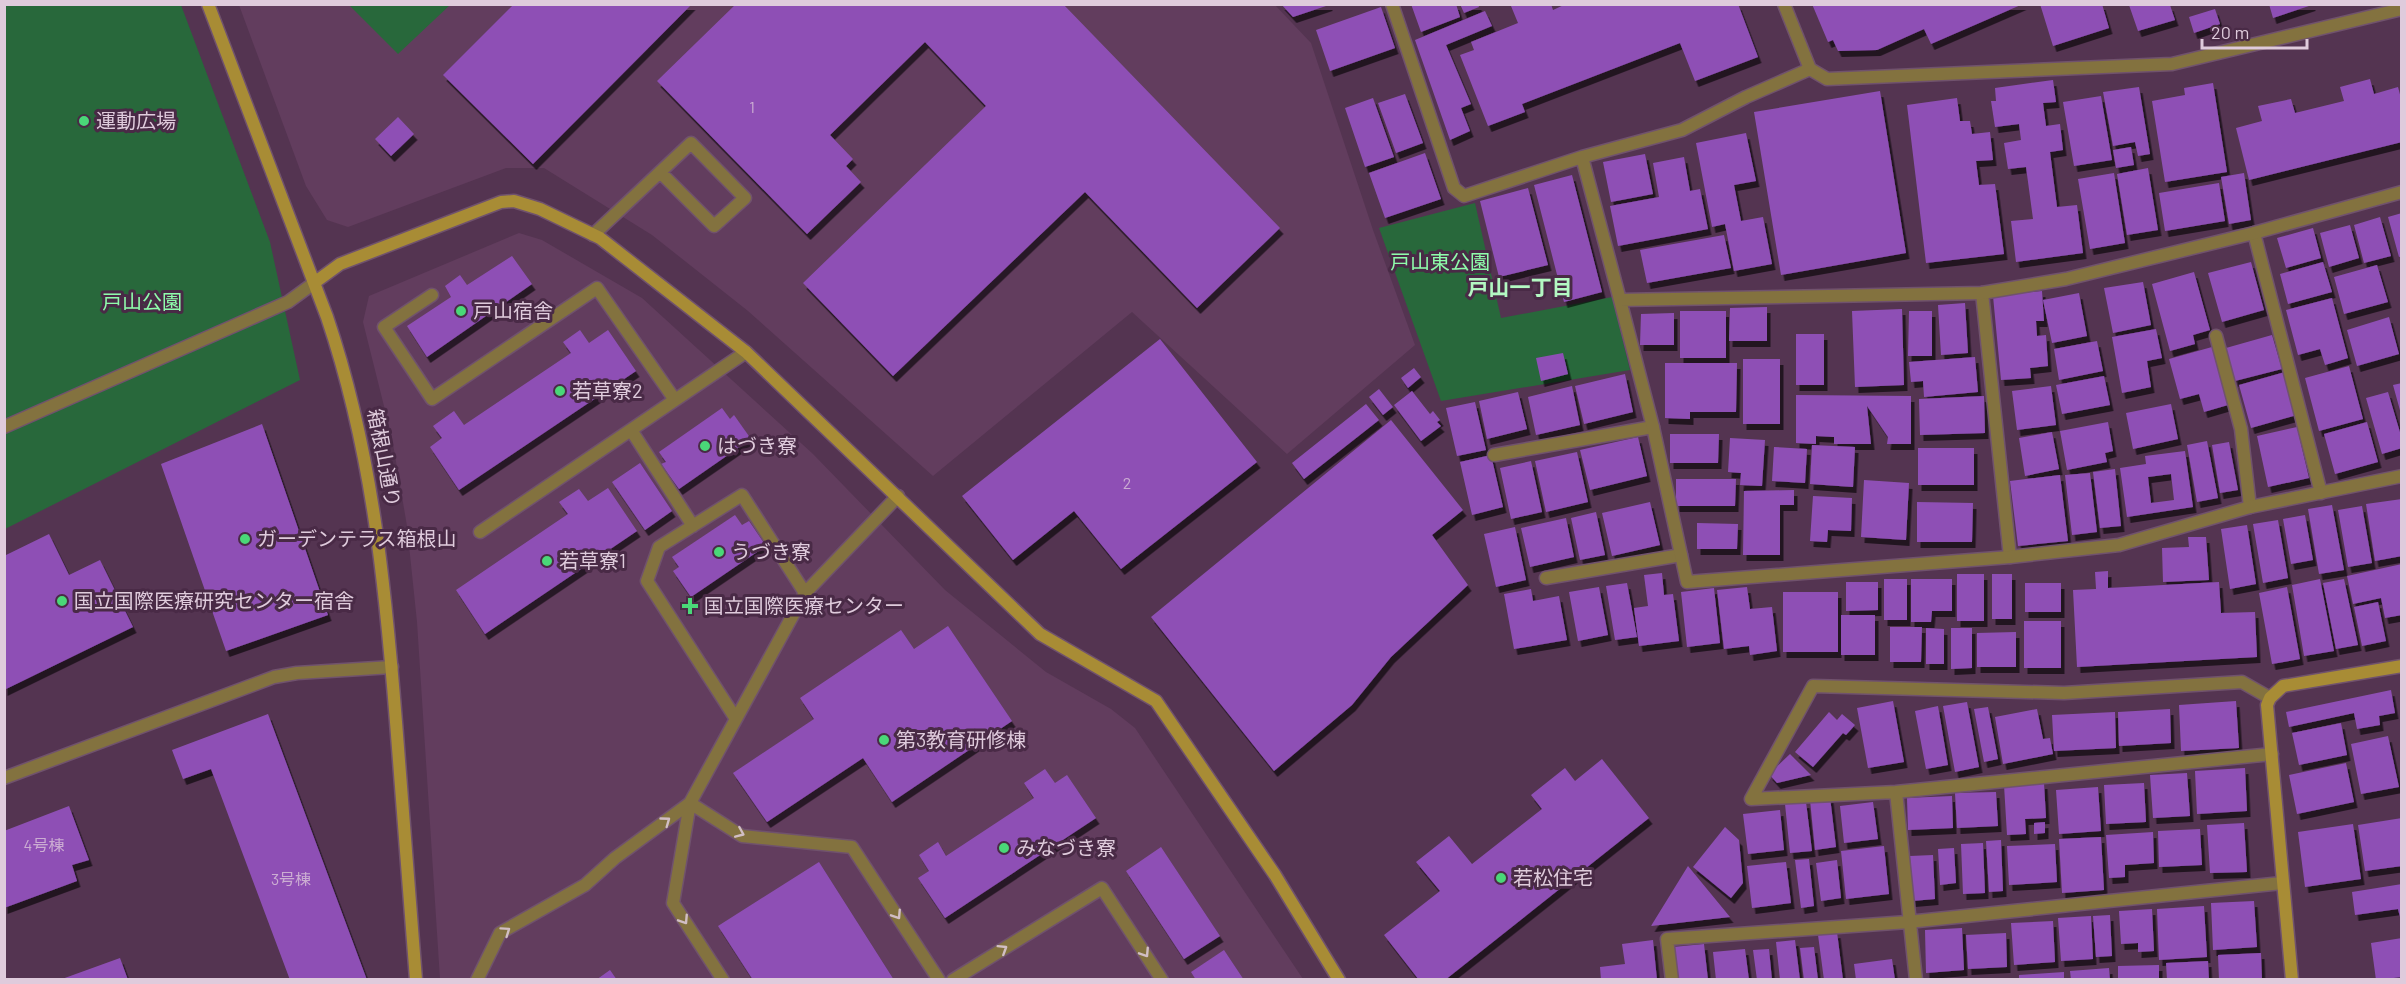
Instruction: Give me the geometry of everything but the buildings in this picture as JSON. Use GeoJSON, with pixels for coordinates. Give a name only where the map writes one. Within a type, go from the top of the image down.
{"type":"FeatureCollection","features":[{"type":"Feature","properties":{"kind":"street","name":"箱根山通り"},"geometry":{"type":"LineString","coordinates":[[208,4],[341,359],[366,461],[383,565],[416,980]]}},
{"type":"Feature","properties":{"kind":"street"},"geometry":{"type":"LineString","coordinates":[[1392,4],[1454,188],[1464,196],[1582,158],[1682,130],[1746,97],[1810,69]]}},
{"type":"Feature","properties":{"kind":"street"},"geometry":{"type":"LineString","coordinates":[[1784,4],[1810,69],[1827,79],[2172,64],[2402,9]]}},
{"type":"Feature","properties":{"kind":"street"},"geometry":{"type":"LineString","coordinates":[[593,235],[691,142],[745,198],[714,226],[660,172]]}},
{"type":"Feature","properties":{"kind":"street"},"geometry":{"type":"LineString","coordinates":[[1582,158],[1653,427],[1687,582],[2010,557],[2120,545],[2250,507],[2402,476]]}},
{"type":"Feature","properties":{"kind":"street"},"geometry":{"type":"LineString","coordinates":[[1620,300],[1982,293],[2066,279],[2254,233],[2402,192]]}},
{"type":"Feature","properties":{"kind":"street"},"geometry":{"type":"LineString","coordinates":[[4,427],[288,302],[340,264],[501,202],[525,203],[593,235],[746,352],[1040,634],[1156,701],[1275,875],[1339,980]]}},
{"type":"Feature","properties":{"kind":"street"},"geometry":{"type":"LineString","coordinates":[[2254,233],[2321,493]]}},
{"type":"Feature","properties":{"kind":"street"},"geometry":{"type":"LineString","coordinates":[[432,295],[384,327],[432,399],[597,288],[675,400]]}},
{"type":"Feature","properties":{"kind":"street"},"geometry":{"type":"LineString","coordinates":[[1982,293],[2010,557]]}},
{"type":"Feature","properties":{"kind":"street"},"geometry":{"type":"LineString","coordinates":[[2216,336],[2241,429],[2250,507]]}},
{"type":"Feature","properties":{"kind":"street"},"geometry":{"type":"LineString","coordinates":[[480,532],[746,352]]}},
{"type":"Feature","properties":{"kind":"street"},"geometry":{"type":"LineString","coordinates":[[1494,455],[1653,427]]}},
{"type":"Feature","properties":{"kind":"street"},"geometry":{"type":"LineString","coordinates":[[631,430],[693,526]]}},
{"type":"Feature","properties":{"kind":"street"},"geometry":{"type":"LineString","coordinates":[[736,719],[647,581],[659,547],[742,495],[805,593]]}},
{"type":"Feature","properties":{"kind":"street"},"geometry":{"type":"LineString","coordinates":[[723,980],[673,903],[690,803],[805,593],[898,496]]}},
{"type":"Feature","properties":{"kind":"street"},"geometry":{"type":"LineString","coordinates":[[1546,578],[1681,555]]}},
{"type":"Feature","properties":{"kind":"street"},"geometry":{"type":"LineString","coordinates":[[2292,980],[2267,705],[2270,698],[2283,686],[2402,666]]}},
{"type":"Feature","properties":{"kind":"street"},"geometry":{"type":"LineString","coordinates":[[4,778],[274,677],[297,673],[392,667]]}},
{"type":"Feature","properties":{"kind":"street"},"geometry":{"type":"LineString","coordinates":[[2270,698],[2242,682],[2064,693],[1813,686],[1750,799],[1896,792],[2272,754]]}},
{"type":"Feature","properties":{"kind":"street"},"geometry":{"type":"LineString","coordinates":[[1896,792],[1908,922],[1916,980]]}},
{"type":"Feature","properties":{"kind":"street"},"geometry":{"type":"LineString","coordinates":[[477,980],[500,933],[585,885],[615,858],[690,803]]}},
{"type":"Feature","properties":{"kind":"street"},"geometry":{"type":"LineString","coordinates":[[690,803],[742,836],[852,847],[939,980]]}},
{"type":"Feature","properties":{"kind":"street"},"geometry":{"type":"LineString","coordinates":[[1672,980],[1667,939],[1908,922],[2282,883]]}},
{"type":"Feature","properties":{"kind":"street"},"geometry":{"type":"LineString","coordinates":[[953,980],[1102,888],[1162,980]]}},
{"type":"Feature","properties":{"kind":"shaded area"},"geometry":{"type":"Polygon","coordinates":[[[239,5],[1275,5],[1311,43],[1373,230],[1415,345],[1287,454],[1132,312],[933,476],[748,311],[652,235],[544,168],[506,168],[348,227],[327,220],[306,186],[239,5]]]}},
{"type":"Feature","properties":{"kind":"shaded area","name":"国立国際医療センター"},"geometry":{"type":"Polygon","coordinates":[[[519,233],[542,240],[642,298],[813,454],[945,590],[1046,672],[1111,709],[1135,728],[1303,979],[440,979],[417,622],[407,526],[392,438],[363,322],[369,296],[519,233]]]}},
{"type":"Feature","properties":{"kind":"green space","name":"戸山公園"},"geometry":{"type":"Polygon","coordinates":[[[4,5],[181,5],[270,242],[300,380],[5,529],[4,5]]]}},
{"type":"Feature","properties":{"kind":"green space"},"geometry":{"type":"Polygon","coordinates":[[[349,5],[450,5],[398,54],[349,5]]]}},
{"type":"Feature","properties":{"kind":"green space","name":"戸山東公園"},"geometry":{"type":"Polygon","coordinates":[[[1475,203],[1501,318],[1612,297],[1630,370],[1441,401],[1379,228],[1475,203]]]}},
{"type":"Feature","properties":{"kind":"place","name":"運動広場"},"geometry":{"type":"Point","coordinates":[84,121]}},
{"type":"Feature","properties":{"kind":"place","name":"戸山宿舎"},"geometry":{"type":"Point","coordinates":[461,311]}},
{"type":"Feature","properties":{"kind":"place","name":"若草寮2"},"geometry":{"type":"Point","coordinates":[560,391]}},
{"type":"Feature","properties":{"kind":"place","name":"はづき寮"},"geometry":{"type":"Point","coordinates":[705,446]}},
{"type":"Feature","properties":{"kind":"place","name":"ガーデンテラス箱根山"},"geometry":{"type":"Point","coordinates":[245,539]}},
{"type":"Feature","properties":{"kind":"place","name":"うづき寮"},"geometry":{"type":"Point","coordinates":[719,552]}},
{"type":"Feature","properties":{"kind":"place","name":"若草寮1"},"geometry":{"type":"Point","coordinates":[547,561]}},
{"type":"Feature","properties":{"kind":"place","name":"国立国際医療研究センター宿舎"},"geometry":{"type":"Point","coordinates":[62,601]}},
{"type":"Feature","properties":{"kind":"place","name":"国立国際医療センター"},"geometry":{"type":"Point","coordinates":[690,606]}},
{"type":"Feature","properties":{"kind":"place","name":"第3教育研修棟"},"geometry":{"type":"Point","coordinates":[884,740]}},
{"type":"Feature","properties":{"kind":"place","name":"みなづき寮"},"geometry":{"type":"Point","coordinates":[1004,848]}},
{"type":"Feature","properties":{"kind":"place","name":"若松住宅"},"geometry":{"type":"Point","coordinates":[1501,878]}},
{"type":"Feature","properties":{"kind":"district","name":"戸山一丁目"},"geometry":{"type":"Point","coordinates":[1520,288]}}]}
